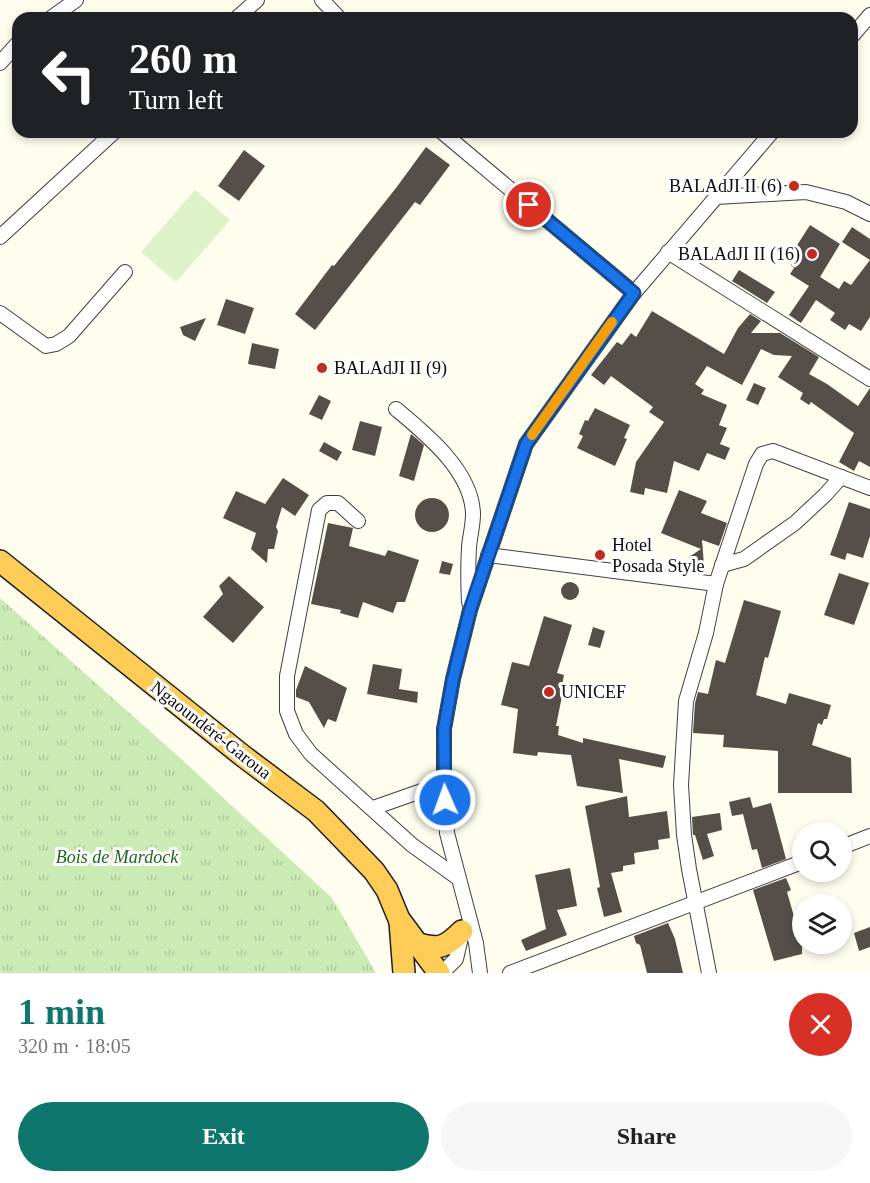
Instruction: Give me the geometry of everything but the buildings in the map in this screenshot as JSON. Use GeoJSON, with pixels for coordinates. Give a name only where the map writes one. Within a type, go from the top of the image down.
{"type":"FeatureCollection","features":[{"type":"Feature","properties":{"kind":"highway","name":"Ngaoundéré-Garoua"},"geometry":{"type":"LineString","coordinates":[[0,561],[243,756],[316,811],[374,871],[387,890],[399,919],[441,973]]}},
{"type":"Feature","properties":{"kind":"highway","name":"Ngaoundéré-Garoua"},"geometry":{"type":"LineString","coordinates":[[399,919],[404,973]]}},
{"type":"Feature","properties":{"kind":"highway"},"geometry":{"type":"LineString","coordinates":[[416,943],[428,947],[444,946],[450,944],[462,931]]}},
{"type":"Feature","properties":{"kind":"street"},"geometry":{"type":"LineString","coordinates":[[59,12],[76,0]]}},
{"type":"Feature","properties":{"kind":"street"},"geometry":{"type":"LineString","coordinates":[[243,12],[256,0]]}},
{"type":"Feature","properties":{"kind":"street"},"geometry":{"type":"LineString","coordinates":[[322,0],[333,12]]}},
{"type":"Feature","properties":{"kind":"street"},"geometry":{"type":"LineString","coordinates":[[858,29],[870,15]]}},
{"type":"Feature","properties":{"kind":"street"},"geometry":{"type":"LineString","coordinates":[[0,63],[12,50]]}},
{"type":"Feature","properties":{"kind":"street"},"geometry":{"type":"LineString","coordinates":[[0,237],[107,138]]}},
{"type":"Feature","properties":{"kind":"street"},"geometry":{"type":"LineString","coordinates":[[449,138],[634,293]]}},
{"type":"Feature","properties":{"kind":"street"},"geometry":{"type":"LineString","coordinates":[[480,973],[476,943],[447,833],[444,729],[453,679],[470,610],[526,444],[634,293],[767,138]]}},
{"type":"Feature","properties":{"kind":"street"},"geometry":{"type":"LineString","coordinates":[[716,197],[806,192],[846,202],[870,214]]}},
{"type":"Feature","properties":{"kind":"street"},"geometry":{"type":"LineString","coordinates":[[668,252],[870,379]]}},
{"type":"Feature","properties":{"kind":"street"},"geometry":{"type":"LineString","coordinates":[[0,313],[46,346],[56,344],[69,336],[125,272]]}},
{"type":"Feature","properties":{"kind":"street"},"geometry":{"type":"LineString","coordinates":[[396,409],[428,435],[445,453],[470,495],[473,514],[468,579],[470,610]]}},
{"type":"Feature","properties":{"kind":"street"},"geometry":{"type":"LineString","coordinates":[[709,973],[684,835],[681,785],[686,701],[706,633],[722,565],[756,464],[762,454],[773,451],[870,488]]}},
{"type":"Feature","properties":{"kind":"street"},"geometry":{"type":"LineString","coordinates":[[722,565],[744,559],[757,552],[795,523],[841,477]]}},
{"type":"Feature","properties":{"kind":"street"},"geometry":{"type":"LineString","coordinates":[[358,520],[338,503],[327,503],[319,510],[287,676],[287,711],[296,734],[311,754],[412,845],[458,878]]}},
{"type":"Feature","properties":{"kind":"street"},"geometry":{"type":"LineString","coordinates":[[488,555],[716,584]]}},
{"type":"Feature","properties":{"kind":"street"},"geometry":{"type":"LineString","coordinates":[[373,808],[444,783]]}},
{"type":"Feature","properties":{"kind":"street"},"geometry":{"type":"LineString","coordinates":[[852,843],[870,836]]}},
{"type":"Feature","properties":{"kind":"street"},"geometry":{"type":"LineString","coordinates":[[510,973],[792,865]]}},
{"type":"Feature","properties":{"kind":"street"},"geometry":{"type":"LineString","coordinates":[[441,973],[456,959],[466,910]]}},
{"type":"Feature","properties":{"kind":"green space"},"geometry":{"type":"Polygon","coordinates":[[[195,190],[230,220],[176,282],[141,252],[195,190]]]}},
{"type":"Feature","properties":{"kind":"green space","name":"Bois de Mardock"},"geometry":{"type":"Polygon","coordinates":[[[0,598],[179,757],[332,898],[376,973],[0,973],[0,598]]]}},
{"type":"Feature","properties":{"kind":"slow traffic"},"geometry":{"type":"LineString","coordinates":[[532,435],[612,322]]}},
{"type":"Feature","properties":{"kind":"place","name":"BALAdJI II (6)"},"geometry":{"type":"Point","coordinates":[794,186]}},
{"type":"Feature","properties":{"kind":"place","name":"BALAdJI II (16)"},"geometry":{"type":"Point","coordinates":[812,254]}},
{"type":"Feature","properties":{"kind":"place","name":"BALAdJI II (9)"},"geometry":{"type":"Point","coordinates":[322,368]}},
{"type":"Feature","properties":{"kind":"place","name":"Hotel Posada Style"},"geometry":{"type":"Point","coordinates":[600,555]}},
{"type":"Feature","properties":{"kind":"place","name":"UNICEF"},"geometry":{"type":"Point","coordinates":[549,692]}},
{"type":"Feature","properties":{"kind":"route"},"geometry":{"type":"LineString","coordinates":[[445,800],[444,729],[453,679],[470,610],[526,444],[634,293],[529,205]]}}]}
